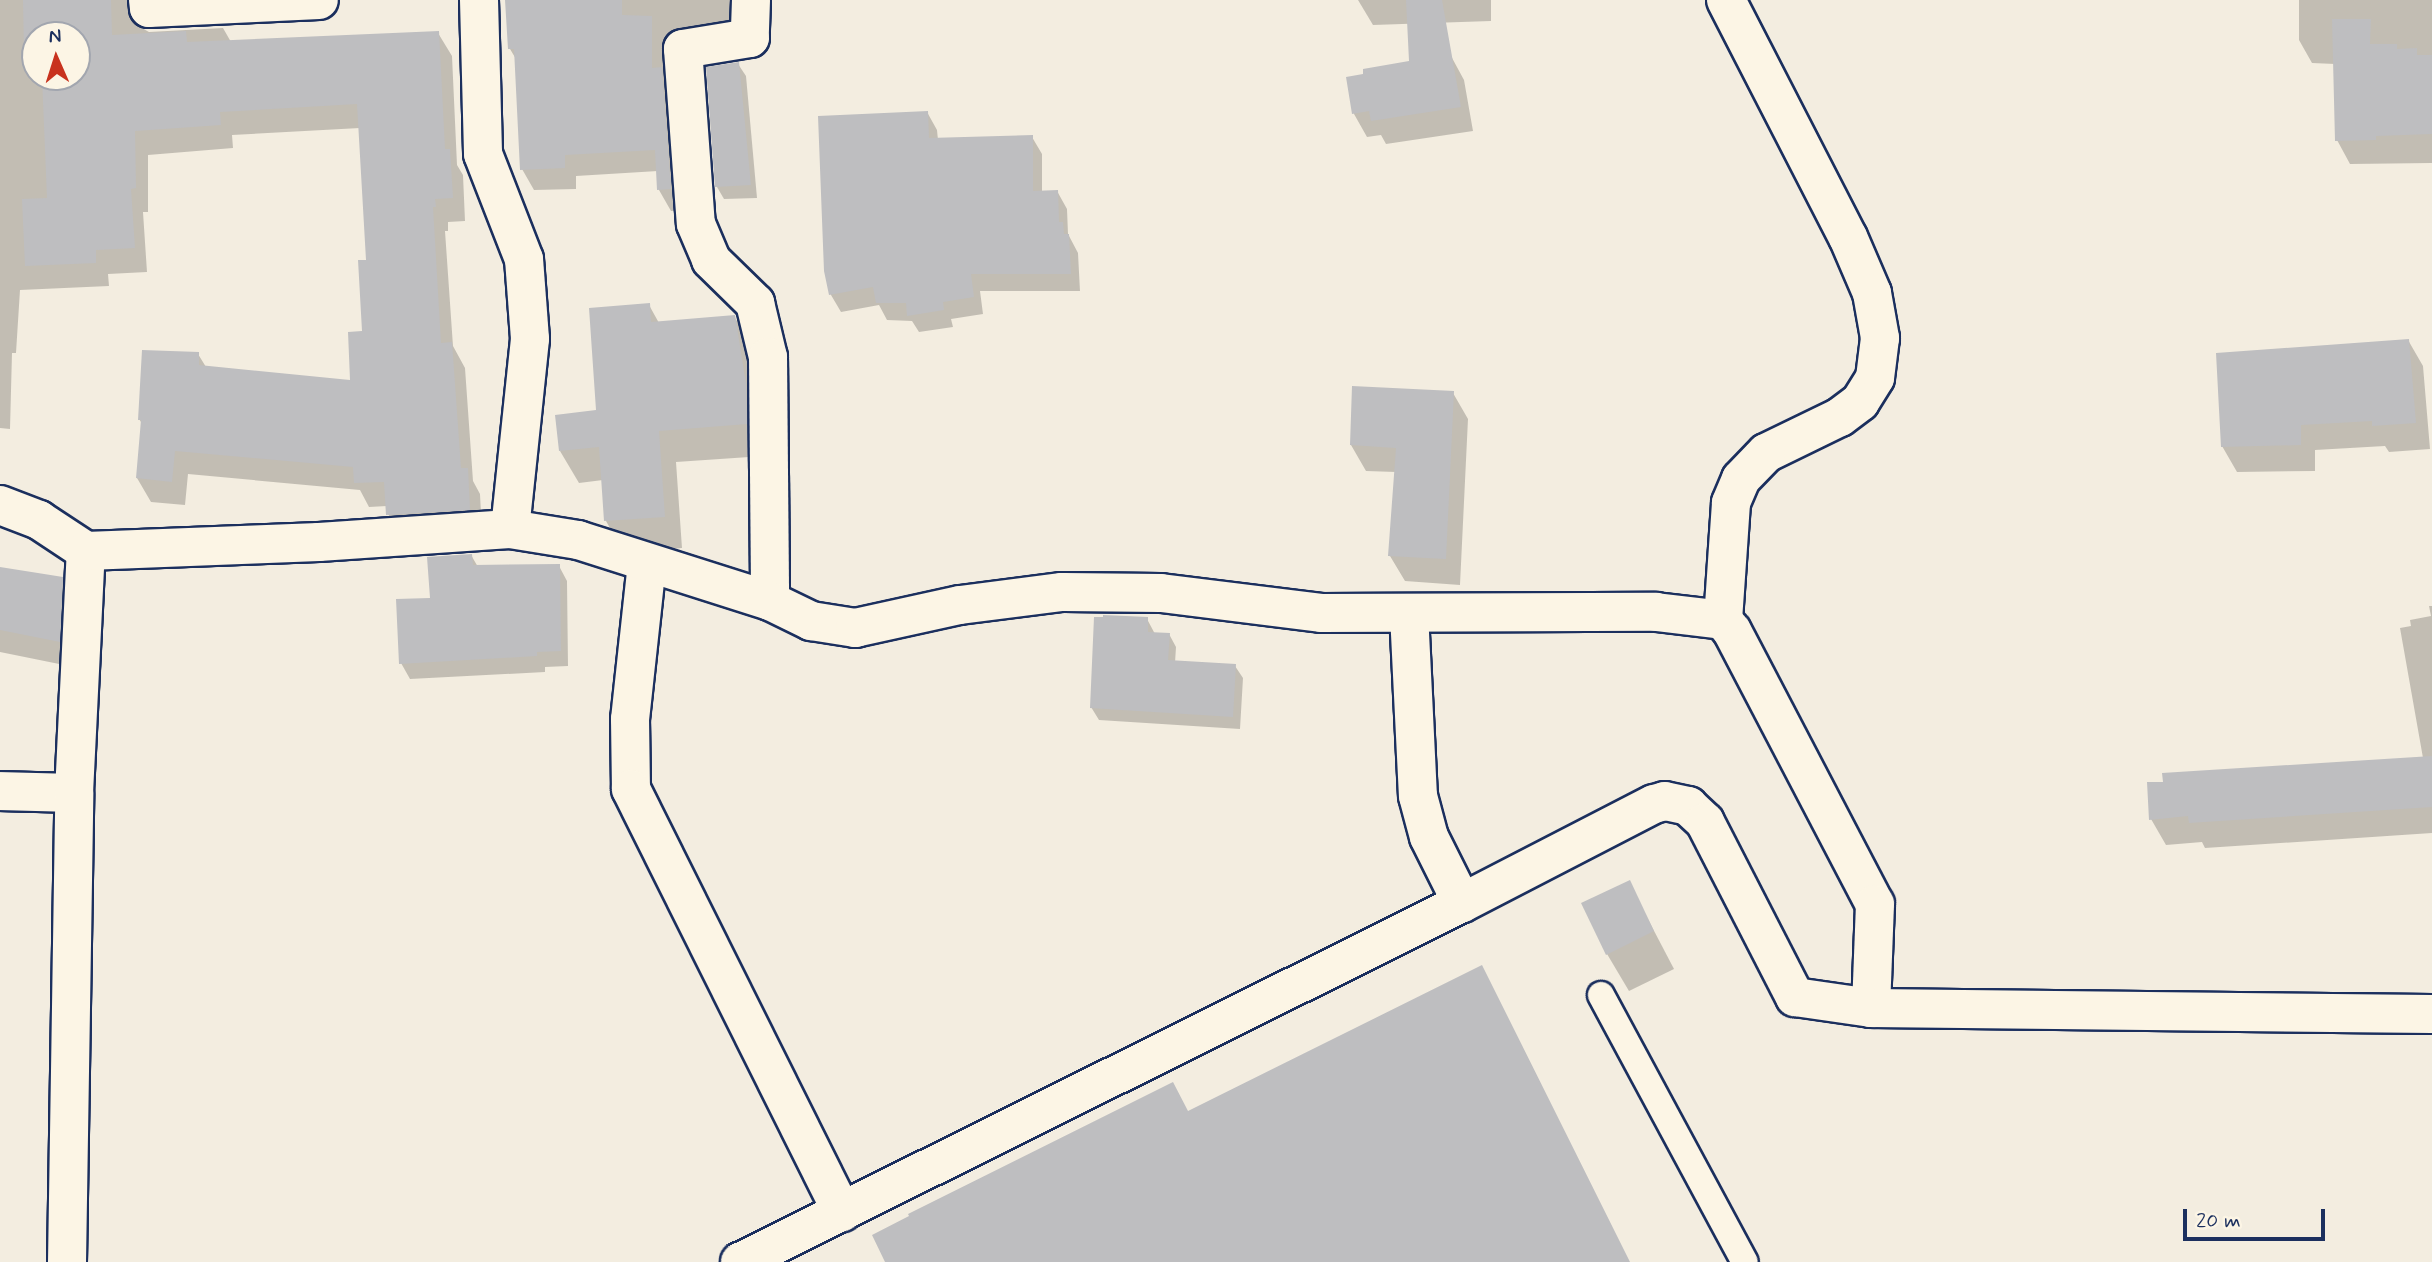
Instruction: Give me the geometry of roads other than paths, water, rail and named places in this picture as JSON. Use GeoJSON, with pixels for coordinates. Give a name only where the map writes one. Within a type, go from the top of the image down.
{"type":"FeatureCollection","features":[{"type":"Feature","properties":{"kind":"street"},"geometry":{"type":"LineString","coordinates":[[148,0],[149,8],[319,0]]}},
{"type":"Feature","properties":{"kind":"street"},"geometry":{"type":"LineString","coordinates":[[479,0],[483,154],[524,259],[530,340],[510,529]]}},
{"type":"Feature","properties":{"kind":"street"},"geometry":{"type":"LineString","coordinates":[[751,0],[750,38],[683,49],[696,224],[711,260],[754,303],[768,357],[770,601]]}},
{"type":"Feature","properties":{"kind":"street"},"geometry":{"type":"LineString","coordinates":[[1726,0],[1848,237],[1872,293],[1880,338],[1875,378],[1860,402],[1840,417],[1766,453],[1741,479],[1731,503],[1723,620],[1732,631],[1875,904],[1871,1008]]}},
{"type":"Feature","properties":{"kind":"street"},"geometry":{"type":"LineString","coordinates":[[0,505],[39,520],[86,551],[319,542],[510,529],[578,540],[770,601],[811,621],[855,628],[960,605],[1062,592],[1161,593],[1321,613],[1656,612],[1723,620]]}},
{"type":"Feature","properties":{"kind":"street"},"geometry":{"type":"LineString","coordinates":[[67,1262],[74,793],[86,551]]}},
{"type":"Feature","properties":{"kind":"street"},"geometry":{"type":"LineString","coordinates":[[647,563],[630,719],[631,789],[842,1212]]}},
{"type":"Feature","properties":{"kind":"street"},"geometry":{"type":"LineString","coordinates":[[1409,613],[1418,796],[1429,836],[1462,903]]}},
{"type":"Feature","properties":{"kind":"street"},"geometry":{"type":"LineString","coordinates":[[0,791],[74,793]]}},
{"type":"Feature","properties":{"kind":"street"},"geometry":{"type":"LineString","coordinates":[[740,1262],[1462,903],[1654,804],[1677,802],[1688,806],[1705,822],[1795,997],[1871,1008],[2432,1014]]}},
{"type":"Feature","properties":{"kind":"lane"},"geometry":{"type":"LineString","coordinates":[[1601,995],[1745,1262]]}}]}
